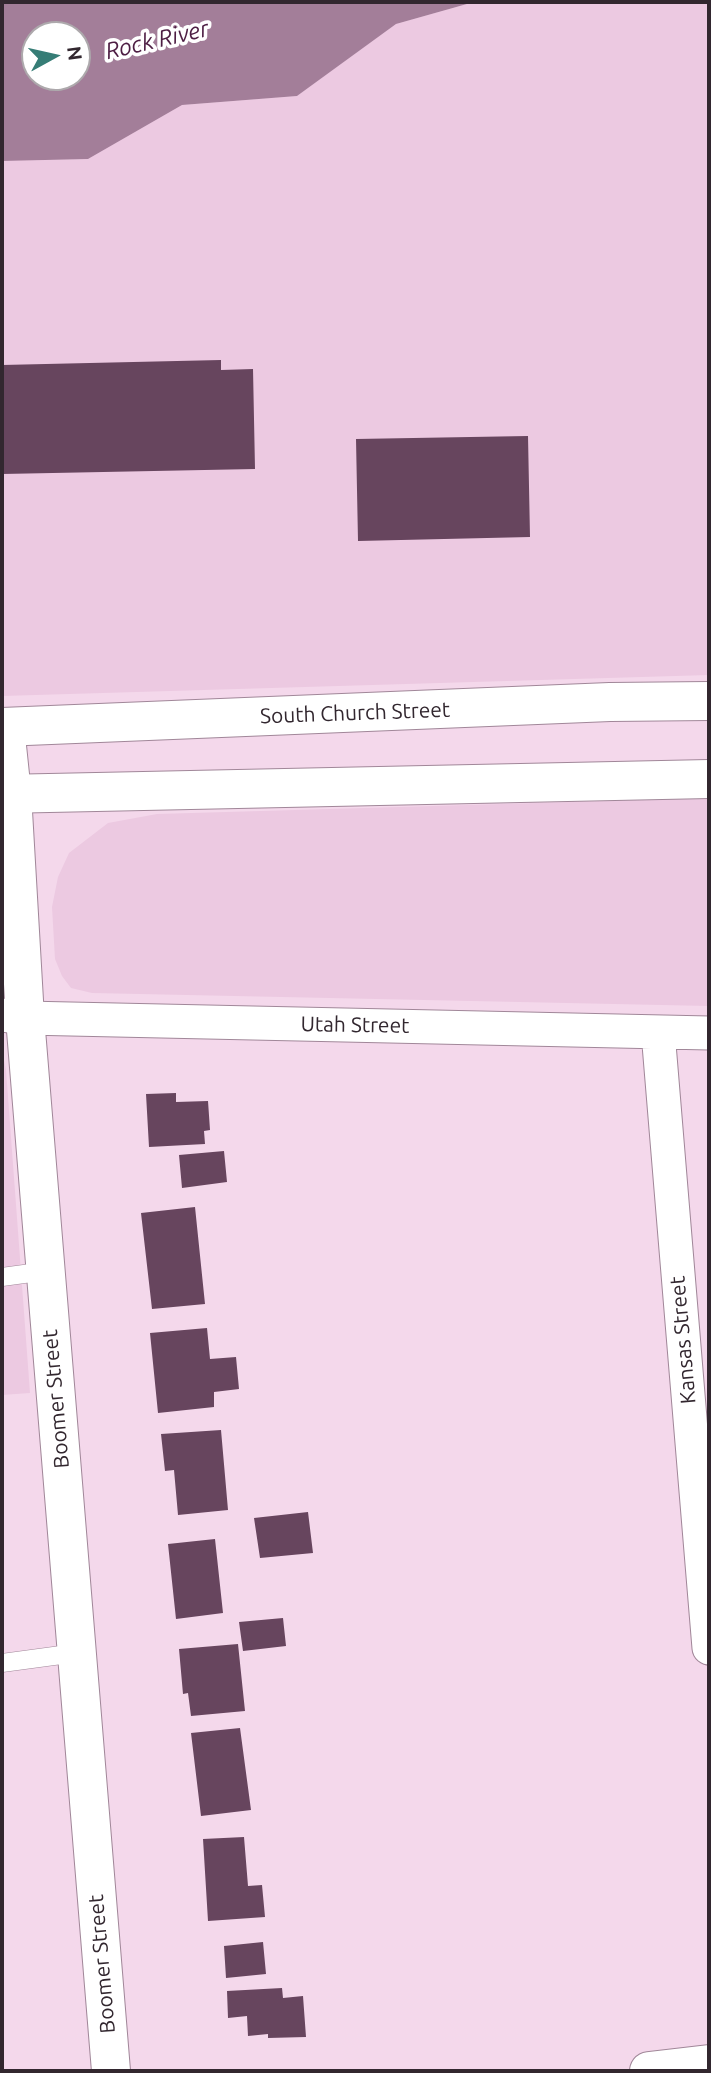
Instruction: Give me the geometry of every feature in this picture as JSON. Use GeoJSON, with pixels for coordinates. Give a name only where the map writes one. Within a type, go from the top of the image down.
{"type":"FeatureCollection","features":[{"type":"Feature","properties":{"kind":"street","name":"South Church Street"},"geometry":{"type":"LineString","coordinates":[[3,727],[610,702],[709,701]]}},
{"type":"Feature","properties":{"kind":"street","name":"Boomer Street"},"geometry":{"type":"LineString","coordinates":[[3,727],[13,1017],[46,1271],[111,2071]]}},
{"type":"Feature","properties":{"kind":"street"},"geometry":{"type":"LineString","coordinates":[[7,794],[709,779]]}},
{"type":"Feature","properties":{"kind":"street","name":"Utah Street"},"geometry":{"type":"LineString","coordinates":[[13,1017],[709,1033]]}},
{"type":"Feature","properties":{"kind":"street","name":"Kansas Street"},"geometry":{"type":"LineString","coordinates":[[658,1032],[709,1648]]}},
{"type":"Feature","properties":{"kind":"street"},"geometry":{"type":"LineString","coordinates":[[649,2071],[709,2064]]}},
{"type":"Feature","properties":{"kind":"lane"},"geometry":{"type":"LineString","coordinates":[[2,1277],[46,1271]]}},
{"type":"Feature","properties":{"kind":"lane"},"geometry":{"type":"LineString","coordinates":[[2,1663],[76,1653]]}},
{"type":"Feature","properties":{"kind":"shaded area"},"geometry":{"type":"Polygon","coordinates":[[[474,2],[709,2],[709,675],[2,696],[2,161],[88,159],[182,105],[297,96],[396,24],[474,2]]]}},
{"type":"Feature","properties":{"kind":"shaded area"},"geometry":{"type":"Polygon","coordinates":[[[709,798],[709,1006],[92,993],[71,988],[55,959],[52,907],[58,877],[69,853],[108,823],[157,814],[709,798]]]}},
{"type":"Feature","properties":{"kind":"shaded area"},"geometry":{"type":"Polygon","coordinates":[[[2,1050],[6,1070],[30,1393],[2,1395],[2,1050]]]}},
{"type":"Feature","properties":{"kind":"water","name":"Rock River"},"geometry":{"type":"Polygon","coordinates":[[[2,2],[474,2],[396,24],[297,96],[182,105],[88,159],[2,161],[2,2]]]}},
{"type":"Feature","properties":{"kind":"building"},"geometry":{"type":"Polygon","coordinates":[[[221,360],[221,370],[253,369],[255,469],[2,474],[2,365],[221,360]]]}},
{"type":"Feature","properties":{"kind":"building"},"geometry":{"type":"Polygon","coordinates":[[[528,436],[530,537],[358,541],[356,439],[528,436]]]}},
{"type":"Feature","properties":{"kind":"building"},"geometry":{"type":"Polygon","coordinates":[[[176,1093],[176,1102],[208,1101],[210,1130],[204,1131],[205,1144],[149,1147],[146,1094],[176,1093]]]}},
{"type":"Feature","properties":{"kind":"building"},"geometry":{"type":"Polygon","coordinates":[[[224,1151],[227,1182],[182,1188],[179,1155],[224,1151]]]}},
{"type":"Feature","properties":{"kind":"building"},"geometry":{"type":"Polygon","coordinates":[[[195,1207],[205,1304],[152,1309],[141,1213],[195,1207]]]}},
{"type":"Feature","properties":{"kind":"building"},"geometry":{"type":"Polygon","coordinates":[[[207,1328],[210,1359],[236,1357],[239,1389],[214,1392],[214,1407],[158,1413],[150,1333],[207,1328]]]}},
{"type":"Feature","properties":{"kind":"building"},"geometry":{"type":"Polygon","coordinates":[[[221,1430],[228,1510],[178,1515],[174,1470],[165,1471],[161,1434],[221,1430]]]}},
{"type":"Feature","properties":{"kind":"building"},"geometry":{"type":"Polygon","coordinates":[[[308,1512],[313,1553],[260,1558],[254,1518],[308,1512]]]}},
{"type":"Feature","properties":{"kind":"building"},"geometry":{"type":"Polygon","coordinates":[[[215,1539],[223,1613],[176,1619],[168,1544],[215,1539]]]}},
{"type":"Feature","properties":{"kind":"building"},"geometry":{"type":"Polygon","coordinates":[[[283,1618],[286,1646],[243,1651],[239,1622],[283,1618]]]}},
{"type":"Feature","properties":{"kind":"building"},"geometry":{"type":"Polygon","coordinates":[[[238,1644],[245,1711],[191,1716],[188,1693],[183,1694],[179,1649],[238,1644]]]}},
{"type":"Feature","properties":{"kind":"building"},"geometry":{"type":"Polygon","coordinates":[[[240,1728],[251,1810],[201,1816],[191,1733],[240,1728]]]}},
{"type":"Feature","properties":{"kind":"building"},"geometry":{"type":"Polygon","coordinates":[[[244,1837],[248,1886],[262,1885],[265,1917],[208,1921],[203,1839],[244,1837]]]}},
{"type":"Feature","properties":{"kind":"building"},"geometry":{"type":"Polygon","coordinates":[[[263,1942],[266,1974],[226,1978],[224,1946],[263,1942]]]}},
{"type":"Feature","properties":{"kind":"building"},"geometry":{"type":"Polygon","coordinates":[[[282,1988],[283,1998],[303,1996],[306,2037],[268,2038],[268,2034],[248,2036],[247,2016],[228,2018],[227,1991],[282,1988]]]}}]}
